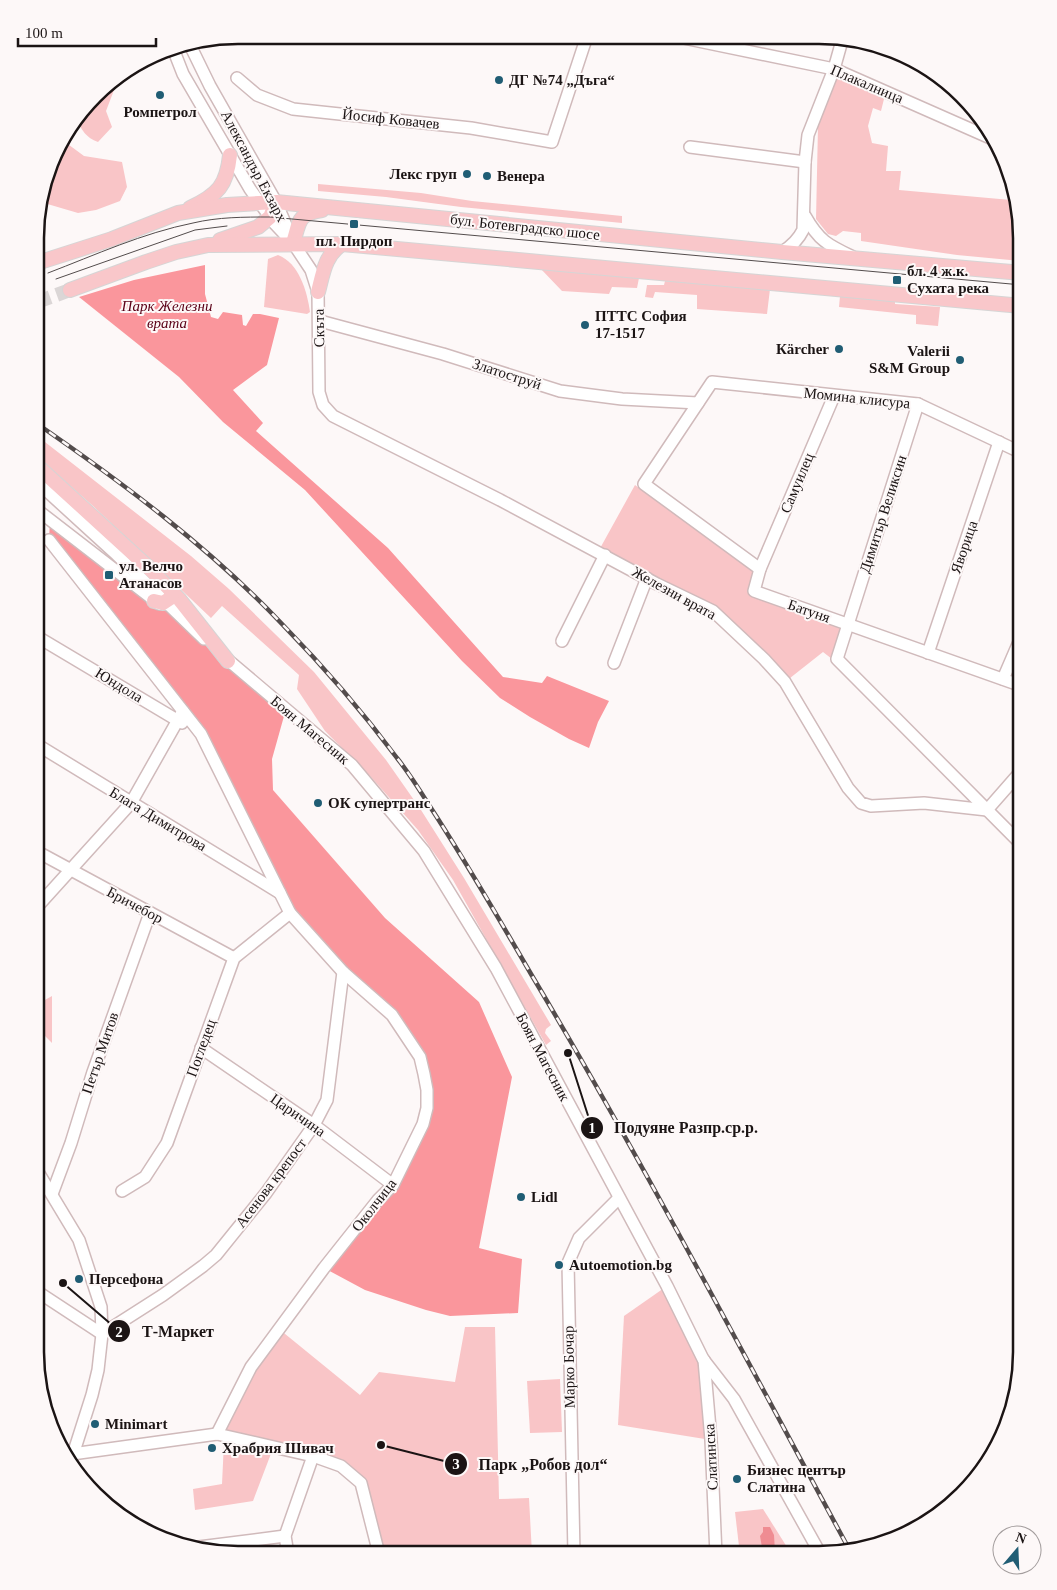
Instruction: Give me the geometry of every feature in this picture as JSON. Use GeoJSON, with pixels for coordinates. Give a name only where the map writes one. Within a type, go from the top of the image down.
{"type":"FeatureCollection","features":[{"type":"Feature","properties":{"kind":"main road"},"geometry":{"type":"LineString","coordinates":[[178,214],[203,202],[219,189],[228,172],[230,155]]}},
{"type":"Feature","properties":{"kind":"main road","name":"бул. Ботевградско шосе"},"geometry":{"type":"LineString","coordinates":[[44,261],[112,239],[178,214],[227,205],[276,202],[782,252],[1013,272]]}},
{"type":"Feature","properties":{"kind":"main road"},"geometry":{"type":"LineString","coordinates":[[70,290],[161,257],[258,227],[270,217],[276,202]]}},
{"type":"Feature","properties":{"kind":"main road"},"geometry":{"type":"LineString","coordinates":[[293,243],[302,216],[308,212],[337,207]]}},
{"type":"Feature","properties":{"kind":"main road"},"geometry":{"type":"LineString","coordinates":[[208,244],[342,244],[1013,305]]}},
{"type":"Feature","properties":{"kind":"main road"},"geometry":{"type":"LineString","coordinates":[[318,292],[328,256],[342,244]]}},
{"type":"Feature","properties":{"kind":"main road"},"geometry":{"type":"LineString","coordinates":[[44,472],[150,569],[164,598],[228,661]]}},
{"type":"Feature","properties":{"kind":"street","name":"Йосиф Ковачев"},"geometry":{"type":"LineString","coordinates":[[237,78],[257,95],[293,109],[472,128],[552,142],[584,44]]}},
{"type":"Feature","properties":{"kind":"street","name":"Плакалница"},"geometry":{"type":"LineString","coordinates":[[714,44],[834,68],[984,135]]}},
{"type":"Feature","properties":{"kind":"street"},"geometry":{"type":"LineString","coordinates":[[782,252],[791,247],[803,230],[805,216],[805,162],[808,135],[834,68],[841,45]]}},
{"type":"Feature","properties":{"kind":"street","name":"Александър Екзарх"},"geometry":{"type":"LineString","coordinates":[[192,49],[210,86],[276,202],[293,243]]}},
{"type":"Feature","properties":{"kind":"street","name":"Александър Екзарх"},"geometry":{"type":"LineString","coordinates":[[175,54],[183,74],[259,202],[275,224],[293,243]]}},
{"type":"Feature","properties":{"kind":"street"},"geometry":{"type":"LineString","coordinates":[[690,147],[805,162]]}},
{"type":"Feature","properties":{"kind":"street"},"geometry":{"type":"LineString","coordinates":[[805,216],[813,230],[822,240],[855,258]]}},
{"type":"Feature","properties":{"kind":"street","name":"Скъта"},"geometry":{"type":"LineString","coordinates":[[293,243],[310,270],[318,292],[320,321],[319,392],[323,405],[333,416]]}},
{"type":"Feature","properties":{"kind":"street","name":"Златоструй"},"geometry":{"type":"LineString","coordinates":[[320,321],[443,354],[560,391],[622,399],[698,403]]}},
{"type":"Feature","properties":{"kind":"street","name":"Момина клисура"},"geometry":{"type":"LineString","coordinates":[[698,403],[712,382],[918,404],[1013,449]]}},
{"type":"Feature","properties":{"kind":"street","name":"Самуилец"},"geometry":{"type":"LineString","coordinates":[[760,569],[834,396]]}},
{"type":"Feature","properties":{"kind":"street"},"geometry":{"type":"LineString","coordinates":[[698,403],[644,484],[760,569]]}},
{"type":"Feature","properties":{"kind":"street","name":"Димитър Великсин"},"geometry":{"type":"LineString","coordinates":[[847,624],[918,404]]}},
{"type":"Feature","properties":{"kind":"street","name":"Железни врата"},"geometry":{"type":"LineString","coordinates":[[333,416],[713,611],[764,659],[785,682],[844,782],[861,803],[871,806],[924,803],[987,810]]}},
{"type":"Feature","properties":{"kind":"street","name":"Яворица"},"geometry":{"type":"LineString","coordinates":[[928,653],[999,442]]}},
{"type":"Feature","properties":{"kind":"street","name":"Боян Магесник"},"geometry":{"type":"LineString","coordinates":[[44,488],[164,598],[228,661],[352,766],[424,851],[496,968],[667,1286],[703,1359],[734,1399],[816,1546]]}},
{"type":"Feature","properties":{"kind":"street","name":"Боян Магесник"},"geometry":{"type":"LineString","coordinates":[[44,518],[164,598]]}},
{"type":"Feature","properties":{"kind":"street"},"geometry":{"type":"LineString","coordinates":[[49,540],[180,715],[201,734],[290,913],[343,972]]}},
{"type":"Feature","properties":{"kind":"street"},"geometry":{"type":"LineString","coordinates":[[562,641],[605,555]]}},
{"type":"Feature","properties":{"kind":"street","name":"Батуня"},"geometry":{"type":"LineString","coordinates":[[760,569],[754,591],[1013,683]]}},
{"type":"Feature","properties":{"kind":"street"},"geometry":{"type":"LineString","coordinates":[[614,663],[647,578]]}},
{"type":"Feature","properties":{"kind":"street"},"geometry":{"type":"LineString","coordinates":[[847,624],[837,659],[1013,836]]}},
{"type":"Feature","properties":{"kind":"street","name":"Юндола"},"geometry":{"type":"LineString","coordinates":[[44,640],[180,715]]}},
{"type":"Feature","properties":{"kind":"street"},"geometry":{"type":"LineString","coordinates":[[1003,679],[1013,656]]}},
{"type":"Feature","properties":{"kind":"street"},"geometry":{"type":"LineString","coordinates":[[44,899],[131,803],[180,715]]}},
{"type":"Feature","properties":{"kind":"street","name":"Блага Димитрова"},"geometry":{"type":"LineString","coordinates":[[44,749],[280,894]]}},
{"type":"Feature","properties":{"kind":"street"},"geometry":{"type":"LineString","coordinates":[[987,810],[1013,780]]}},
{"type":"Feature","properties":{"kind":"street","name":"Бричебор"},"geometry":{"type":"LineString","coordinates":[[44,855],[234,958]]}},
{"type":"Feature","properties":{"kind":"street","name":"Петър Митов"},"geometry":{"type":"LineString","coordinates":[[52,1194],[150,913]]}},
{"type":"Feature","properties":{"kind":"street"},"geometry":{"type":"LineString","coordinates":[[234,958],[290,913]]}},
{"type":"Feature","properties":{"kind":"street","name":"Погледец"},"geometry":{"type":"LineString","coordinates":[[122,1191],[145,1177],[167,1143],[234,958]]}},
{"type":"Feature","properties":{"kind":"street","name":"Асенова крепост"},"geometry":{"type":"LineString","coordinates":[[102,1334],[163,1295],[216,1255],[266,1193],[314,1125],[327,1100],[343,972]]}},
{"type":"Feature","properties":{"kind":"street","name":"Околчица"},"geometry":{"type":"LineString","coordinates":[[217,1434],[251,1367],[324,1268],[393,1185],[424,1124],[427,1108],[427,1090],[420,1057],[392,1015],[343,972]]}},
{"type":"Feature","properties":{"kind":"street","name":"Царичина"},"geometry":{"type":"LineString","coordinates":[[201,1048],[314,1125],[393,1185]]}},
{"type":"Feature","properties":{"kind":"street"},"geometry":{"type":"LineString","coordinates":[[44,1182],[79,1240],[100,1307],[102,1334],[98,1370],[73,1454]]}},
{"type":"Feature","properties":{"kind":"street","name":"Марко Бочар"},"geometry":{"type":"LineString","coordinates":[[574,1546],[568,1263],[579,1238],[619,1198]]}},
{"type":"Feature","properties":{"kind":"street"},"geometry":{"type":"LineString","coordinates":[[44,1296],[102,1334]]}},
{"type":"Feature","properties":{"kind":"street","name":"Слатинска"},"geometry":{"type":"LineString","coordinates":[[703,1359],[711,1440],[716,1546]]}},
{"type":"Feature","properties":{"kind":"street"},"geometry":{"type":"LineString","coordinates":[[75,1458],[217,1434],[314,1456],[341,1466],[361,1483],[377,1546]]}},
{"type":"Feature","properties":{"kind":"street"},"geometry":{"type":"LineString","coordinates":[[287,1546],[285,1536],[314,1456]]}},
{"type":"Feature","properties":{"kind":"street"},"geometry":{"type":"LineString","coordinates":[[214,1545],[285,1536]]}},
{"type":"Feature","properties":{"kind":"shaded area"},"geometry":{"type":"Polygon","coordinates":[[[838,76],[876,92],[884,99],[881,111],[873,108],[868,126],[872,143],[888,146],[886,171],[901,171],[899,190],[1010,200],[1013,225],[1013,260],[957,255],[861,241],[861,233],[843,231],[836,236],[828,234],[816,219],[818,126],[838,76]]]}},
{"type":"Feature","properties":{"kind":"shaded area"},"geometry":{"type":"Polygon","coordinates":[[[115,88],[106,111],[112,127],[98,142],[87,136],[80,126],[92,110],[115,88]]]}},
{"type":"Feature","properties":{"kind":"shaded area"},"geometry":{"type":"Polygon","coordinates":[[[68,144],[84,156],[122,162],[127,187],[120,201],[96,210],[78,213],[46,204],[54,175],[68,144]]]}},
{"type":"Feature","properties":{"kind":"shaded area"},"geometry":{"type":"Polygon","coordinates":[[[318,184],[421,193],[472,201],[622,216],[622,223],[318,191],[318,184]]]}},
{"type":"Feature","properties":{"kind":"shaded area"},"geometry":{"type":"Polygon","coordinates":[[[278,255],[291,264],[301,279],[309,304],[310,312],[307,314],[264,307],[268,259],[278,255]]]}},
{"type":"Feature","properties":{"kind":"shaded area"},"geometry":{"type":"Polygon","coordinates":[[[540,268],[639,278],[637,288],[612,287],[609,294],[562,291],[540,268]]]}},
{"type":"Feature","properties":{"kind":"shaded area"},"geometry":{"type":"Polygon","coordinates":[[[665,281],[770,289],[767,314],[697,309],[697,295],[655,292],[653,298],[645,297],[647,285],[664,285],[665,281]]]}},
{"type":"Feature","properties":{"kind":"shaded area"},"geometry":{"type":"Polygon","coordinates":[[[840,296],[895,301],[895,304],[940,307],[938,326],[916,324],[916,315],[839,307],[840,296]]]}},
{"type":"Feature","properties":{"kind":"shaded area"},"geometry":{"type":"Polygon","coordinates":[[[44,441],[191,556],[229,589],[314,672],[386,760],[421,810],[464,878],[551,1025],[546,1029],[545,1033],[551,1041],[546,1045],[453,880],[418,830],[370,776],[325,731],[297,689],[299,675],[222,606],[211,618],[93,506],[44,463],[44,441]]]}},
{"type":"Feature","properties":{"kind":"shaded area"},"geometry":{"type":"Polygon","coordinates":[[[635,485],[754,572],[749,592],[842,625],[832,659],[823,652],[785,682],[713,611],[598,552],[635,485]]]}},
{"type":"Feature","properties":{"kind":"shaded area"},"geometry":{"type":"Polygon","coordinates":[[[52,996],[52,1043],[44,1035],[44,1000],[52,996]]]}},
{"type":"Feature","properties":{"kind":"shaded area"},"geometry":{"type":"Polygon","coordinates":[[[667,1286],[703,1359],[711,1440],[618,1425],[624,1316],[667,1286]]]}},
{"type":"Feature","properties":{"kind":"shaded area"},"geometry":{"type":"Polygon","coordinates":[[[465,1327],[495,1327],[499,1499],[529,1498],[532,1546],[377,1546],[361,1483],[341,1466],[217,1434],[279,1329],[360,1395],[379,1372],[455,1382],[465,1327]]]}},
{"type":"Feature","properties":{"kind":"shaded area"},"geometry":{"type":"Polygon","coordinates":[[[560,1379],[562,1432],[530,1433],[527,1381],[560,1379]]]}},
{"type":"Feature","properties":{"kind":"shaded area"},"geometry":{"type":"Polygon","coordinates":[[[224,1442],[272,1451],[253,1501],[195,1510],[193,1489],[222,1484],[224,1442]]]}},
{"type":"Feature","properties":{"kind":"shaded area"},"geometry":{"type":"Polygon","coordinates":[[[763,1509],[786,1546],[739,1546],[735,1512],[763,1509]]]}},
{"type":"Feature","properties":{"kind":"shaded area"},"geometry":{"type":"Polygon","coordinates":[[[763,1527],[770,1527],[774,1535],[775,1546],[762,1546],[760,1536],[763,1532],[763,1527]]]}},
{"type":"Feature","properties":{"kind":"green space","name":"Парк Железни врата"},"geometry":{"type":"Polygon","coordinates":[[[205,265],[205,294],[211,317],[218,319],[223,312],[242,315],[243,325],[246,326],[253,314],[279,318],[267,365],[233,390],[263,423],[256,431],[388,548],[503,677],[542,683],[547,676],[609,701],[598,722],[589,748],[569,739],[500,698],[462,661],[305,490],[223,422],[179,377],[79,297],[134,280],[205,265]]]}},
{"type":"Feature","properties":{"kind":"green space"},"geometry":{"type":"Polygon","coordinates":[[[50,520],[207,641],[286,709],[272,759],[273,790],[385,918],[479,1002],[512,1077],[479,1248],[522,1259],[518,1313],[450,1316],[365,1290],[324,1268],[411,1149],[427,1090],[410,1040],[290,913],[201,734],[49,540],[50,520]]]}},
{"type":"Feature","properties":{"kind":"tunnel"},"geometry":{"type":"LineString","coordinates":[[44,299],[70,290]]}},
{"type":"Feature","properties":{"kind":"tram line"},"geometry":{"type":"LineString","coordinates":[[48,273],[119,245],[174,227],[221,218],[270,217],[1013,284]]}},
{"type":"Feature","properties":{"kind":"tram line"},"geometry":{"type":"LineString","coordinates":[[56,279],[195,230],[227,226]]}},
{"type":"Feature","properties":{"kind":"railway"},"geometry":{"type":"LineString","coordinates":[[44,429],[164,517],[195,542],[254,596],[342,689],[406,769],[481,889],[573,1045],[693,1260],[847,1545]]}},
{"type":"Feature","properties":{"kind":"place","name":"ДГ №74 „Дъга“"},"geometry":{"type":"Point","coordinates":[499,80]}},
{"type":"Feature","properties":{"kind":"place","name":"Ромпетрол"},"geometry":{"type":"Point","coordinates":[160,95]}},
{"type":"Feature","properties":{"kind":"place","name":"Лекс груп"},"geometry":{"type":"Point","coordinates":[467,174]}},
{"type":"Feature","properties":{"kind":"place","name":"Венера"},"geometry":{"type":"Point","coordinates":[487,176]}},
{"type":"Feature","properties":{"kind":"place","name":"пл. Пирдоп"},"geometry":{"type":"Point","coordinates":[354,224]}},
{"type":"Feature","properties":{"kind":"place","name":"бл. 4 ж.к. Сухата река"},"geometry":{"type":"Point","coordinates":[897,280]}},
{"type":"Feature","properties":{"kind":"place","name":"ПТТС София 17-1517"},"geometry":{"type":"Point","coordinates":[585,325]}},
{"type":"Feature","properties":{"kind":"place","name":"Кärcher"},"geometry":{"type":"Point","coordinates":[839,349]}},
{"type":"Feature","properties":{"kind":"place","name":"Valerii S&M Group"},"geometry":{"type":"Point","coordinates":[960,360]}},
{"type":"Feature","properties":{"kind":"place","name":"ул. Велчо Атанасов"},"geometry":{"type":"Point","coordinates":[109,575]}},
{"type":"Feature","properties":{"kind":"place","name":"ОК супертранс"},"geometry":{"type":"Point","coordinates":[318,803]}},
{"type":"Feature","properties":{"kind":"place","name":"Подуяне Разпр.ср.р."},"geometry":{"type":"Point","coordinates":[568,1053]}},
{"type":"Feature","properties":{"kind":"place","name":"Lidl"},"geometry":{"type":"Point","coordinates":[521,1197]}},
{"type":"Feature","properties":{"kind":"place","name":"Autoemotion.bg"},"geometry":{"type":"Point","coordinates":[559,1265]}},
{"type":"Feature","properties":{"kind":"place","name":"Персефона"},"geometry":{"type":"Point","coordinates":[79,1279]}},
{"type":"Feature","properties":{"kind":"place","name":"Т-Маркет"},"geometry":{"type":"Point","coordinates":[63,1283]}},
{"type":"Feature","properties":{"kind":"place","name":"Minimart"},"geometry":{"type":"Point","coordinates":[95,1424]}},
{"type":"Feature","properties":{"kind":"place","name":"Парк „Робов дол“"},"geometry":{"type":"Point","coordinates":[381,1445]}},
{"type":"Feature","properties":{"kind":"place","name":"Храбрия Шивач"},"geometry":{"type":"Point","coordinates":[212,1448]}},
{"type":"Feature","properties":{"kind":"place","name":"Бизнес център Слатина"},"geometry":{"type":"Point","coordinates":[737,1479]}}]}
